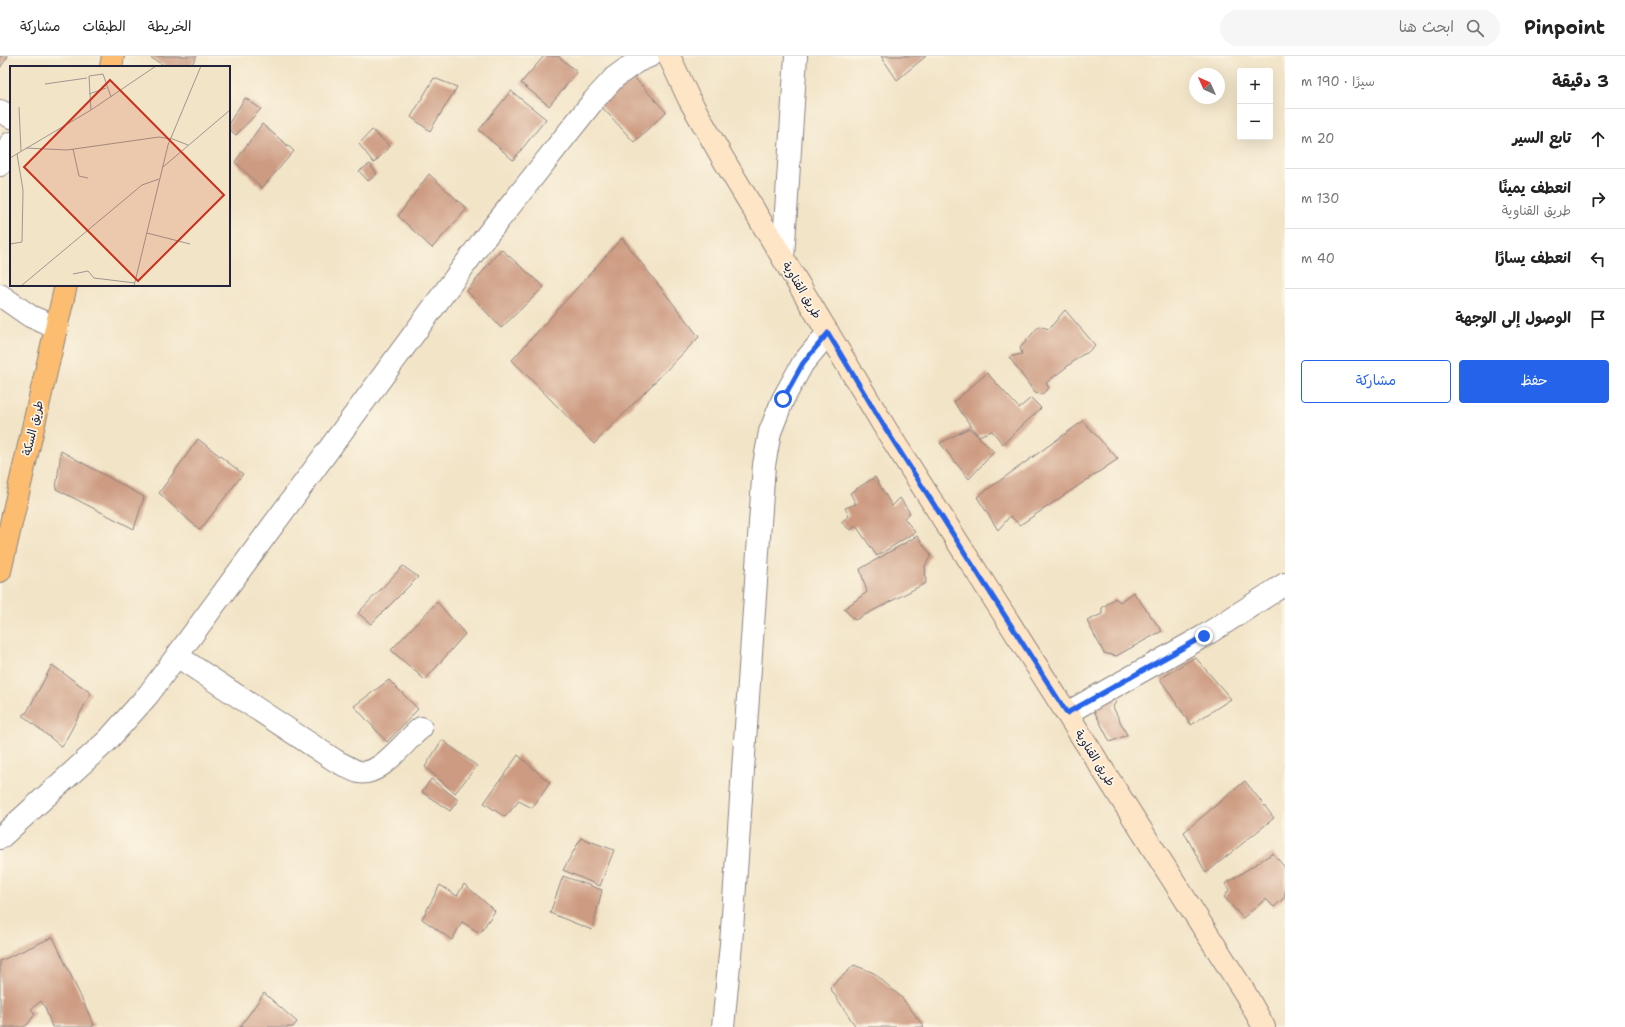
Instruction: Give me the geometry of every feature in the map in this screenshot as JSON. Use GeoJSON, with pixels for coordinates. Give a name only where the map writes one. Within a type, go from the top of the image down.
{"type":"FeatureCollection","features":[{"type":"Feature","properties":{"kind":"main road"},"geometry":{"type":"LineString","coordinates":[[111,66],[113,56]]}},
{"type":"Feature","properties":{"kind":"main road","name":"طريق السكة"},"geometry":{"type":"LineString","coordinates":[[0,572],[66,286]]}},
{"type":"Feature","properties":{"kind":"street"},"geometry":{"type":"LineString","coordinates":[[0,838],[107,741],[148,695],[487,234],[594,100],[615,77],[636,62],[650,56]]}},
{"type":"Feature","properties":{"kind":"street","name":"طريق القناوية"},"geometry":{"type":"LineString","coordinates":[[669,56],[689,99],[887,431],[1245,993],[1264,1027]]}},
{"type":"Feature","properties":{"kind":"street"},"geometry":{"type":"LineString","coordinates":[[783,258],[796,56]]}},
{"type":"Feature","properties":{"kind":"street"},"geometry":{"type":"LineString","coordinates":[[0,111],[10,116]]}},
{"type":"Feature","properties":{"kind":"street"},"geometry":{"type":"LineString","coordinates":[[0,165],[10,145]]}},
{"type":"Feature","properties":{"kind":"street"},"geometry":{"type":"LineString","coordinates":[[0,295],[30,316],[56,328]]}},
{"type":"Feature","properties":{"kind":"street"},"geometry":{"type":"LineString","coordinates":[[723,1027],[731,944],[764,465],[770,432],[783,399],[803,363],[828,333]]}},
{"type":"Feature","properties":{"kind":"street"},"geometry":{"type":"LineString","coordinates":[[1067,713],[1204,636],[1285,584]]}},
{"type":"Feature","properties":{"kind":"street"},"geometry":{"type":"LineString","coordinates":[[177,656],[336,761],[358,772],[368,773],[380,766],[421,728]]}},
{"type":"Feature","properties":{"kind":"building"},"geometry":{"type":"Polygon","coordinates":[[[0,56],[8,56],[0,68],[0,56]]]}},
{"type":"Feature","properties":{"kind":"building"},"geometry":{"type":"Polygon","coordinates":[[[152,56],[197,56],[191,66],[165,66],[151,58],[152,56]]]}},
{"type":"Feature","properties":{"kind":"building"},"geometry":{"type":"Polygon","coordinates":[[[544,56],[558,56],[577,72],[549,106],[521,83],[544,56]]]}},
{"type":"Feature","properties":{"kind":"building"},"geometry":{"type":"Polygon","coordinates":[[[881,56],[926,56],[897,80],[881,56]]]}},
{"type":"Feature","properties":{"kind":"building"},"geometry":{"type":"Polygon","coordinates":[[[632,75],[666,112],[634,142],[600,105],[632,75]]]}},
{"type":"Feature","properties":{"kind":"building"},"geometry":{"type":"Polygon","coordinates":[[[434,78],[457,87],[430,131],[411,117],[434,78]]]}},
{"type":"Feature","properties":{"kind":"building"},"geometry":{"type":"Polygon","coordinates":[[[511,91],[546,119],[513,160],[479,130],[511,91]]]}},
{"type":"Feature","properties":{"kind":"building"},"geometry":{"type":"Polygon","coordinates":[[[245,98],[261,109],[236,135],[230,130],[230,121],[245,98]]]}},
{"type":"Feature","properties":{"kind":"building"},"geometry":{"type":"Polygon","coordinates":[[[262,124],[294,151],[262,188],[235,162],[262,124]]]}},
{"type":"Feature","properties":{"kind":"building"},"geometry":{"type":"Polygon","coordinates":[[[372,130],[390,146],[374,163],[359,144],[372,130]]]}},
{"type":"Feature","properties":{"kind":"building"},"geometry":{"type":"Polygon","coordinates":[[[370,164],[377,174],[368,181],[359,171],[370,164]]]}},
{"type":"Feature","properties":{"kind":"building"},"geometry":{"type":"Polygon","coordinates":[[[429,174],[467,209],[432,248],[398,216],[429,174]]]}},
{"type":"Feature","properties":{"kind":"building"},"geometry":{"type":"Polygon","coordinates":[[[622,238],[699,337],[594,444],[512,360],[622,238]]]}},
{"type":"Feature","properties":{"kind":"building"},"geometry":{"type":"Polygon","coordinates":[[[501,249],[544,287],[501,328],[467,291],[501,249]]]}},
{"type":"Feature","properties":{"kind":"building"},"geometry":{"type":"Polygon","coordinates":[[[1065,310],[1095,345],[1087,353],[1082,355],[1046,383],[1049,388],[1042,394],[1035,393],[1009,357],[1022,354],[1020,348],[1039,326],[1049,329],[1065,310]]]}},
{"type":"Feature","properties":{"kind":"building"},"geometry":{"type":"Polygon","coordinates":[[[987,373],[1019,408],[1031,398],[1041,408],[1003,444],[992,431],[978,436],[954,402],[987,373]]]}},
{"type":"Feature","properties":{"kind":"building"},"geometry":{"type":"Polygon","coordinates":[[[1083,421],[1118,459],[1020,525],[1010,516],[998,530],[977,497],[1083,421]]]}},
{"type":"Feature","properties":{"kind":"building"},"geometry":{"type":"Polygon","coordinates":[[[969,428],[994,452],[969,479],[940,443],[969,428]]]}},
{"type":"Feature","properties":{"kind":"building"},"geometry":{"type":"Polygon","coordinates":[[[198,439],[243,474],[200,530],[159,493],[198,439]]]}},
{"type":"Feature","properties":{"kind":"building"},"geometry":{"type":"Polygon","coordinates":[[[61,451],[144,497],[134,529],[56,489],[61,451]]]}},
{"type":"Feature","properties":{"kind":"building"},"geometry":{"type":"Polygon","coordinates":[[[875,477],[892,506],[900,498],[910,513],[904,518],[915,532],[877,556],[856,526],[850,530],[841,522],[849,516],[845,508],[856,504],[850,493],[875,477]]]}},
{"type":"Feature","properties":{"kind":"building"},"geometry":{"type":"Polygon","coordinates":[[[917,536],[931,555],[925,566],[926,583],[855,620],[844,609],[867,592],[860,569],[917,536]]]}},
{"type":"Feature","properties":{"kind":"building"},"geometry":{"type":"Polygon","coordinates":[[[403,566],[418,577],[371,624],[358,613],[403,566]]]}},
{"type":"Feature","properties":{"kind":"building"},"geometry":{"type":"Polygon","coordinates":[[[1133,592],[1162,631],[1116,656],[1104,653],[1087,621],[1102,614],[1102,608],[1115,598],[1120,602],[1133,592]]]}},
{"type":"Feature","properties":{"kind":"building"},"geometry":{"type":"Polygon","coordinates":[[[437,602],[465,634],[425,680],[391,650],[437,602]]]}},
{"type":"Feature","properties":{"kind":"building"},"geometry":{"type":"Polygon","coordinates":[[[1195,657],[1231,699],[1191,725],[1160,679],[1195,657]]]}},
{"type":"Feature","properties":{"kind":"building"},"geometry":{"type":"Polygon","coordinates":[[[52,665],[91,693],[62,747],[22,715],[27,712],[52,665]]]}},
{"type":"Feature","properties":{"kind":"building"},"geometry":{"type":"Polygon","coordinates":[[[389,680],[418,709],[387,742],[354,706],[389,680]]]}},
{"type":"Feature","properties":{"kind":"building"},"geometry":{"type":"Polygon","coordinates":[[[1123,688],[1113,707],[1127,735],[1110,742],[1091,705],[1123,688]]]}},
{"type":"Feature","properties":{"kind":"building"},"geometry":{"type":"Polygon","coordinates":[[[442,740],[477,766],[455,793],[425,767],[442,740]]]}},
{"type":"Feature","properties":{"kind":"building"},"geometry":{"type":"Polygon","coordinates":[[[518,755],[550,783],[532,808],[519,801],[505,817],[484,803],[518,755]]]}},
{"type":"Feature","properties":{"kind":"building"},"geometry":{"type":"Polygon","coordinates":[[[431,779],[458,800],[450,811],[422,792],[431,779]]]}},
{"type":"Feature","properties":{"kind":"building"},"geometry":{"type":"Polygon","coordinates":[[[1245,781],[1274,818],[1206,873],[1184,832],[1245,781]]]}},
{"type":"Feature","properties":{"kind":"building"},"geometry":{"type":"Polygon","coordinates":[[[581,838],[614,850],[600,886],[563,870],[581,838]]]}},
{"type":"Feature","properties":{"kind":"building"},"geometry":{"type":"Polygon","coordinates":[[[1273,853],[1285,868],[1285,897],[1274,907],[1266,899],[1243,918],[1224,897],[1229,890],[1225,884],[1273,853]]]}},
{"type":"Feature","properties":{"kind":"building"},"geometry":{"type":"Polygon","coordinates":[[[563,876],[602,890],[592,930],[550,913],[563,876]]]}},
{"type":"Feature","properties":{"kind":"building"},"geometry":{"type":"Polygon","coordinates":[[[464,884],[495,911],[480,933],[462,922],[452,940],[422,919],[440,885],[457,896],[464,884]]]}},
{"type":"Feature","properties":{"kind":"building"},"geometry":{"type":"Polygon","coordinates":[[[53,937],[94,1025],[91,1027],[52,1027],[45,1007],[41,1001],[31,1009],[35,1014],[27,1025],[23,1027],[0,1027],[0,961],[53,937]]]}},
{"type":"Feature","properties":{"kind":"building"},"geometry":{"type":"Polygon","coordinates":[[[854,965],[874,973],[903,999],[924,1027],[856,1027],[830,988],[854,965]]]}},
{"type":"Feature","properties":{"kind":"building"},"geometry":{"type":"Polygon","coordinates":[[[264,993],[297,1022],[293,1027],[240,1027],[264,993]]]}},
{"type":"Feature","properties":{"kind":"route"},"geometry":{"type":"LineString","coordinates":[[783,399],[803,363],[828,333],[887,431],[1067,713],[1204,636]]}}]}
